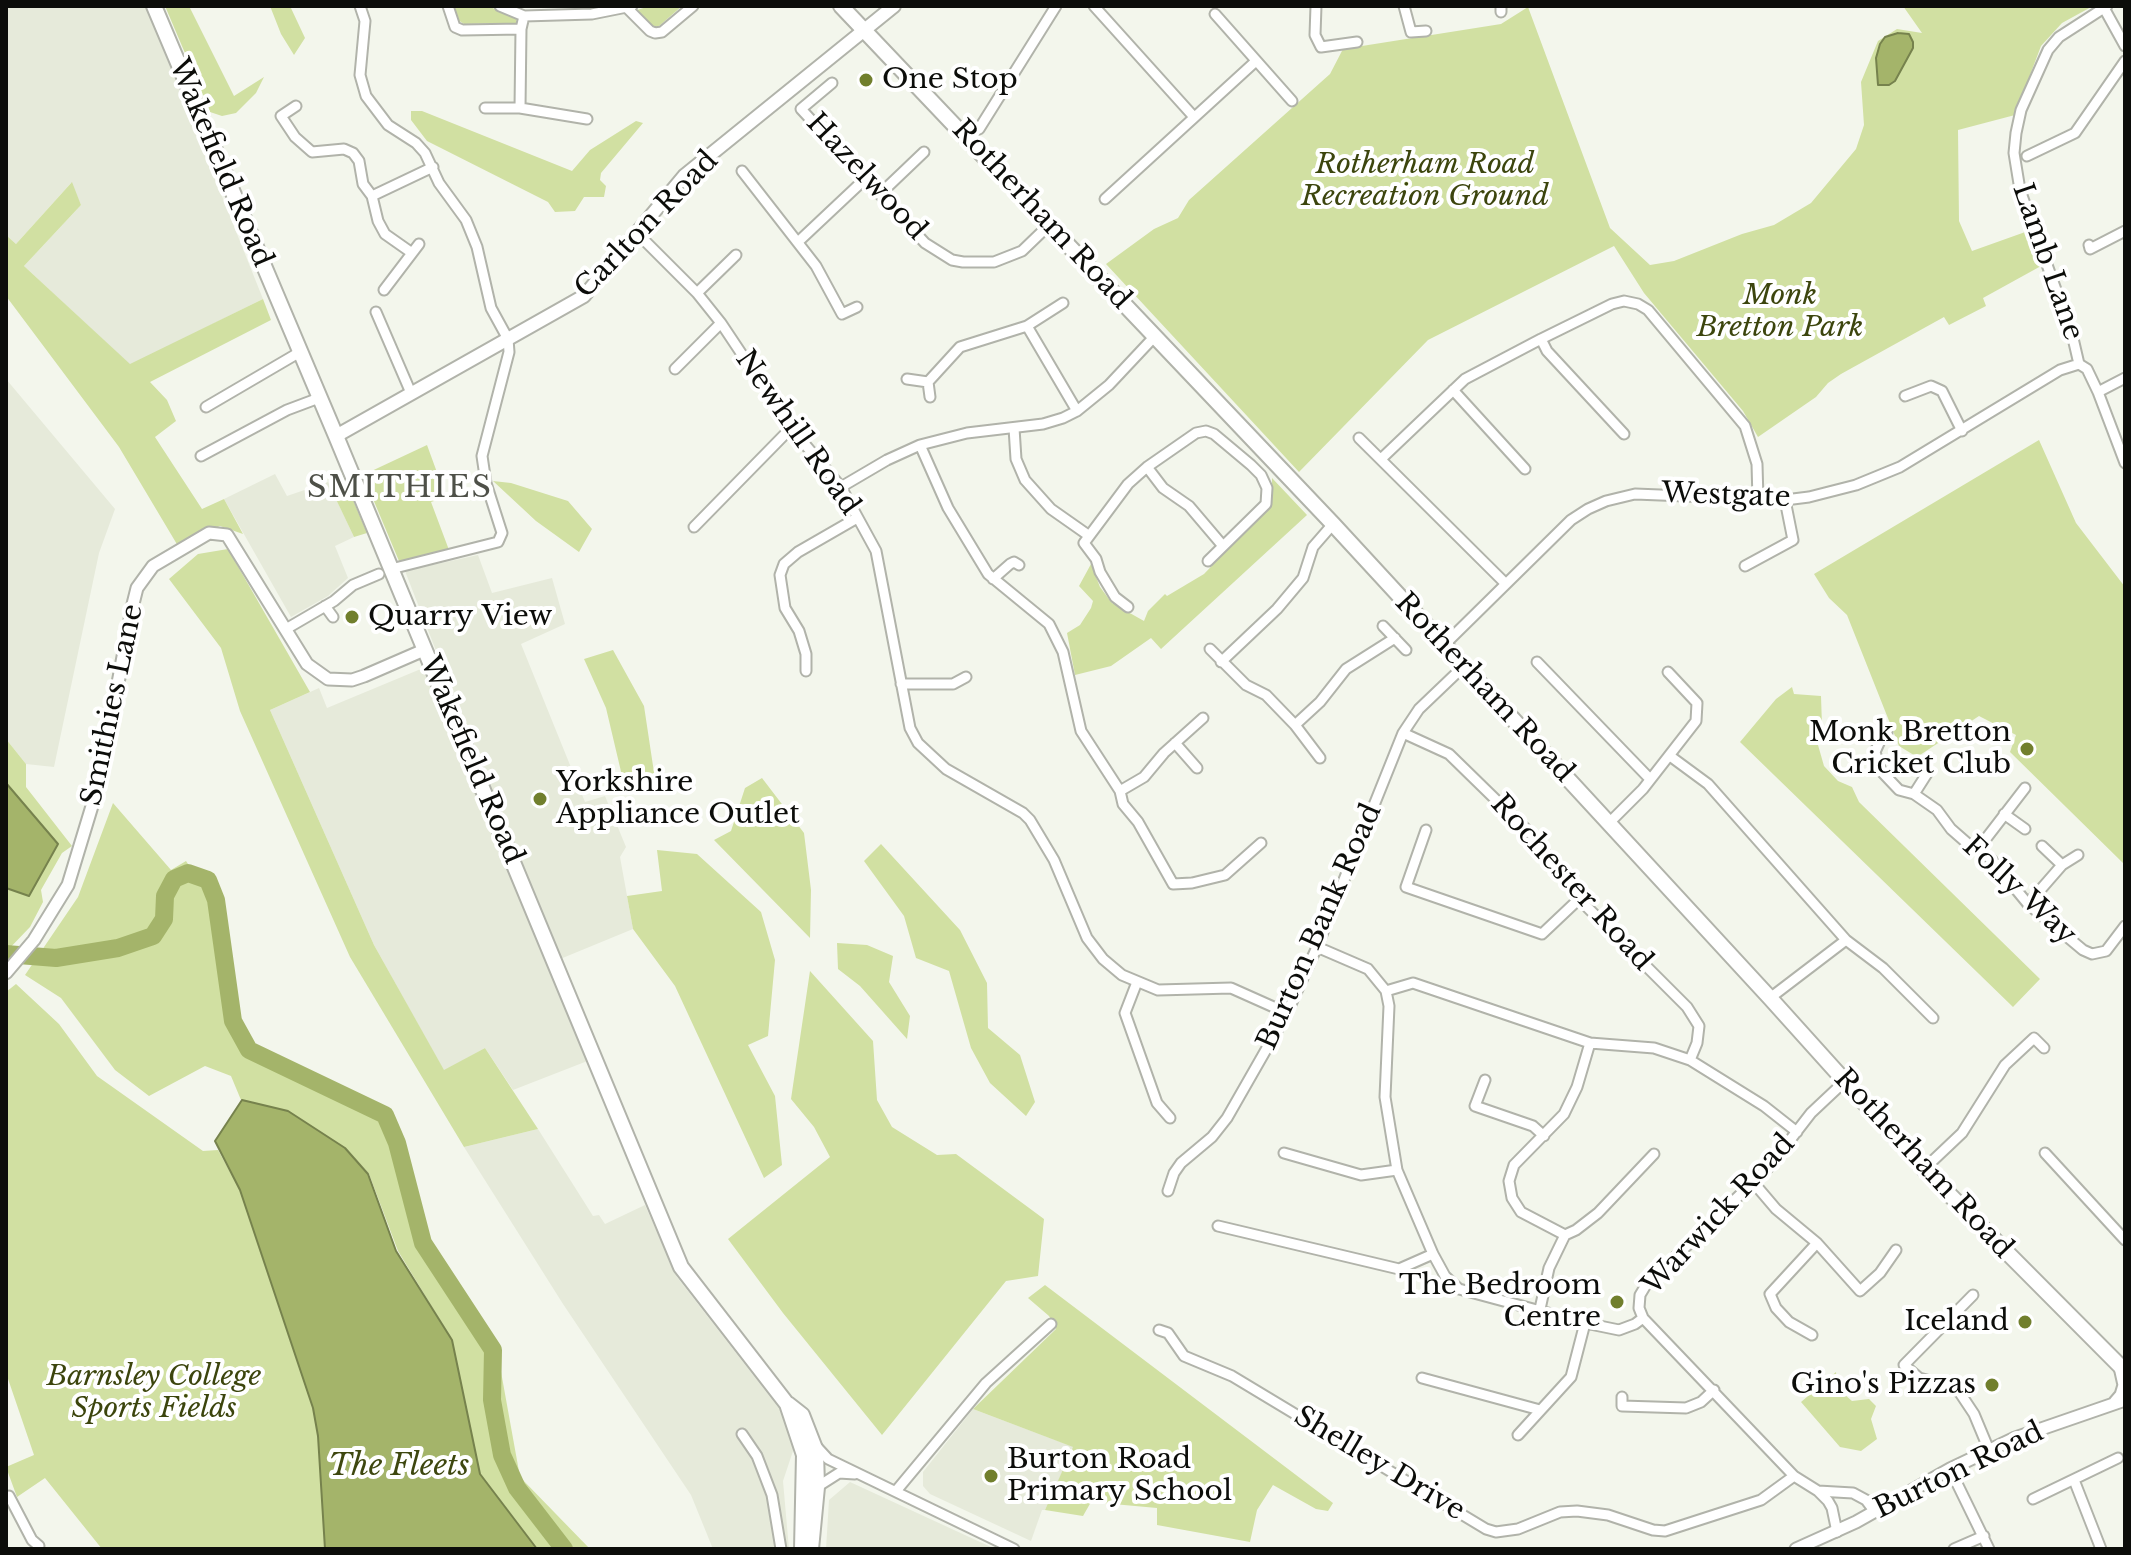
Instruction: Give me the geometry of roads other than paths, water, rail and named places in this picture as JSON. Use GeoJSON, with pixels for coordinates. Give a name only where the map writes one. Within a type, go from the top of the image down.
{"type":"FeatureCollection","features":[{"type":"Feature","properties":{"kind":"main road","name":"Wakefield Road"},"geometry":{"type":"LineString","coordinates":[[154,6],[336,436],[385,571],[424,650],[681,1267],[787,1404],[802,1415],[814,1443]]}},
{"type":"Feature","properties":{"kind":"main road","name":"Rotherham Road"},"geometry":{"type":"LineString","coordinates":[[841,6],[1333,524],[1924,1169],[2122,1368]]}},
{"type":"Feature","properties":{"kind":"main road","name":"Carlton Road"},"geometry":{"type":"LineString","coordinates":[[336,436],[584,296],[684,176],[894,6]]}},
{"type":"Feature","properties":{"kind":"main road"},"geometry":{"type":"LineString","coordinates":[[787,1404],[804,1455],[802,1549]]}},
{"type":"Feature","properties":{"kind":"main road"},"geometry":{"type":"LineString","coordinates":[[811,1549],[817,1487],[814,1443]]}},
{"type":"Feature","properties":{"kind":"street"},"geometry":{"type":"LineString","coordinates":[[286,629],[353,585],[385,571],[498,542],[502,533],[486,483],[482,456],[507,363],[508,339],[491,308],[470,229],[416,143],[388,125],[366,96],[360,75],[365,21],[360,6]]}},
{"type":"Feature","properties":{"kind":"street"},"geometry":{"type":"LineString","coordinates":[[448,6],[455,27],[462,30],[521,29]]}},
{"type":"Feature","properties":{"kind":"street"},"geometry":{"type":"LineString","coordinates":[[500,6],[524,16],[630,7],[655,33],[662,32],[693,6]]}},
{"type":"Feature","properties":{"kind":"street"},"geometry":{"type":"LineString","coordinates":[[979,129],[1056,6]]}},
{"type":"Feature","properties":{"kind":"street"},"geometry":{"type":"LineString","coordinates":[[1094,6],[1194,117]]}},
{"type":"Feature","properties":{"kind":"street"},"geometry":{"type":"LineString","coordinates":[[1316,6],[1315,35],[1321,47],[1357,42]]}},
{"type":"Feature","properties":{"kind":"street"},"geometry":{"type":"LineString","coordinates":[[1404,6],[1411,32],[1426,31]]}},
{"type":"Feature","properties":{"kind":"street"},"geometry":{"type":"LineString","coordinates":[[2105,7],[2125,46]]}},
{"type":"Feature","properties":{"kind":"street","name":"Lamb Lane"},"geometry":{"type":"LineString","coordinates":[[2105,7],[2059,37],[2048,50],[2021,110],[2015,143],[2020,190],[2072,334],[2079,364],[2087,369],[2098,392],[2125,463]]}},
{"type":"Feature","properties":{"kind":"street"},"geometry":{"type":"LineString","coordinates":[[1215,14],[1292,101]]}},
{"type":"Feature","properties":{"kind":"street"},"geometry":{"type":"LineString","coordinates":[[520,108],[521,29],[524,16]]}},
{"type":"Feature","properties":{"kind":"street"},"geometry":{"type":"LineString","coordinates":[[1105,199],[1256,61]]}},
{"type":"Feature","properties":{"kind":"street"},"geometry":{"type":"LineString","coordinates":[[2027,156],[2075,133],[2125,61]]}},
{"type":"Feature","properties":{"kind":"street","name":"Hazelwood"},"geometry":{"type":"LineString","coordinates":[[832,83],[801,109],[925,243],[952,260],[994,262],[1022,251],[1049,225]]}},
{"type":"Feature","properties":{"kind":"street"},"geometry":{"type":"LineString","coordinates":[[296,106],[281,116],[295,137],[312,152],[344,149],[353,153],[359,161],[363,184],[372,196],[378,221],[385,234],[412,253]]}},
{"type":"Feature","properties":{"kind":"street"},"geometry":{"type":"LineString","coordinates":[[485,108],[520,108],[587,119]]}},
{"type":"Feature","properties":{"kind":"street"},"geometry":{"type":"LineString","coordinates":[[880,194],[924,152]]}},
{"type":"Feature","properties":{"kind":"street"},"geometry":{"type":"LineString","coordinates":[[372,196],[433,167]]}},
{"type":"Feature","properties":{"kind":"street"},"geometry":{"type":"LineString","coordinates":[[742,171],[799,241],[842,314],[857,307]]}},
{"type":"Feature","properties":{"kind":"street"},"geometry":{"type":"LineString","coordinates":[[799,241],[866,178]]}},
{"type":"Feature","properties":{"kind":"street"},"geometry":{"type":"LineString","coordinates":[[2089,245],[2090,249],[2125,231]]}},
{"type":"Feature","properties":{"kind":"street","name":"Newhill Road"},"geometry":{"type":"LineString","coordinates":[[637,233],[697,293],[721,323],[791,428],[841,487],[876,551],[910,728],[918,743],[946,769],[1030,820],[1054,860],[1087,938],[1103,960],[1122,975],[1158,990],[1231,988],[1287,1013]]}},
{"type":"Feature","properties":{"kind":"street"},"geometry":{"type":"LineString","coordinates":[[384,290],[419,244]]}},
{"type":"Feature","properties":{"kind":"street"},"geometry":{"type":"LineString","coordinates":[[697,293],[736,255]]}},
{"type":"Feature","properties":{"kind":"street"},"geometry":{"type":"LineString","coordinates":[[1381,459],[1465,379],[1612,304],[1624,301],[1648,310],[1745,426],[1757,464],[1758,500]]}},
{"type":"Feature","properties":{"kind":"street"},"geometry":{"type":"LineString","coordinates":[[928,382],[960,347],[1027,326],[1063,303]]}},
{"type":"Feature","properties":{"kind":"street"},"geometry":{"type":"LineString","coordinates":[[376,312],[411,393]]}},
{"type":"Feature","properties":{"kind":"street"},"geometry":{"type":"LineString","coordinates":[[675,369],[721,323]]}},
{"type":"Feature","properties":{"kind":"street"},"geometry":{"type":"LineString","coordinates":[[1027,326],[1077,411]]}},
{"type":"Feature","properties":{"kind":"street"},"geometry":{"type":"LineString","coordinates":[[841,487],[920,445],[985,430],[1043,424],[1077,411],[1109,385],[1155,336]]}},
{"type":"Feature","properties":{"kind":"street"},"geometry":{"type":"LineString","coordinates":[[1541,339],[1547,351],[1624,434]]}},
{"type":"Feature","properties":{"kind":"street"},"geometry":{"type":"LineString","coordinates":[[206,407],[300,352]]}},
{"type":"Feature","properties":{"kind":"street","name":"Westgate"},"geometry":{"type":"LineString","coordinates":[[1444,645],[1571,520],[1606,501],[1651,494],[1785,500],[1856,485],[1900,467],[2060,370],[2079,364]]}},
{"type":"Feature","properties":{"kind":"street"},"geometry":{"type":"LineString","coordinates":[[2098,392],[2125,378]]}},
{"type":"Feature","properties":{"kind":"street"},"geometry":{"type":"LineString","coordinates":[[907,379],[928,382]]}},
{"type":"Feature","properties":{"kind":"street"},"geometry":{"type":"LineString","coordinates":[[928,382],[930,397]]}},
{"type":"Feature","properties":{"kind":"street"},"geometry":{"type":"LineString","coordinates":[[1905,396],[1931,386],[1942,391],[1962,431]]}},
{"type":"Feature","properties":{"kind":"street"},"geometry":{"type":"LineString","coordinates":[[1453,390],[1525,469]]}},
{"type":"Feature","properties":{"kind":"street"},"geometry":{"type":"LineString","coordinates":[[201,456],[273,417],[319,398]]}},
{"type":"Feature","properties":{"kind":"street"},"geometry":{"type":"LineString","coordinates":[[1605,433],[1614,424]]}},
{"type":"Feature","properties":{"kind":"street"},"geometry":{"type":"LineString","coordinates":[[694,527],[791,428]]}},
{"type":"Feature","properties":{"kind":"street"},"geometry":{"type":"LineString","coordinates":[[1014,428],[1016,459],[1025,480],[1051,509],[1088,535]]}},
{"type":"Feature","properties":{"kind":"street"},"geometry":{"type":"LineString","coordinates":[[1128,607],[1115,597],[1106,584],[1096,559],[1084,543],[1128,484],[1196,433],[1206,431],[1214,434],[1261,475],[1267,488],[1266,504],[1208,561]]}},
{"type":"Feature","properties":{"kind":"street"},"geometry":{"type":"LineString","coordinates":[[1359,438],[1506,584]]}},
{"type":"Feature","properties":{"kind":"street"},"geometry":{"type":"LineString","coordinates":[[920,445],[948,508],[993,579],[1049,624],[1063,652],[1081,731],[1120,791],[1123,804],[1138,822],[1173,884],[1225,875],[1261,843]]}},
{"type":"Feature","properties":{"kind":"street"},"geometry":{"type":"LineString","coordinates":[[1147,467],[1163,488],[1189,506],[1223,546]]}},
{"type":"Feature","properties":{"kind":"street"},"geometry":{"type":"LineString","coordinates":[[1745,566],[1793,540],[1785,500]]}},
{"type":"Feature","properties":{"kind":"street"},"geometry":{"type":"LineString","coordinates":[[806,671],[806,654],[799,631],[785,608],[780,575],[784,564],[798,552],[857,518]]}},
{"type":"Feature","properties":{"kind":"street"},"geometry":{"type":"LineString","coordinates":[[1221,662],[1277,609],[1303,578],[1313,547],[1333,524]]}},
{"type":"Feature","properties":{"kind":"street","name":"Smithies Lane"},"geometry":{"type":"LineString","coordinates":[[7,971],[34,940],[68,885],[94,807],[137,588],[153,566],[209,533],[227,535],[307,664],[318,674],[340,680],[364,676],[424,650]]}},
{"type":"Feature","properties":{"kind":"street"},"geometry":{"type":"LineString","coordinates":[[993,579],[1010,564],[1014,562],[1019,565]]}},
{"type":"Feature","properties":{"kind":"street"},"geometry":{"type":"LineString","coordinates":[[325,606],[333,617]]}},
{"type":"Feature","properties":{"kind":"street"},"geometry":{"type":"LineString","coordinates":[[1383,626],[1406,650]]}},
{"type":"Feature","properties":{"kind":"street"},"geometry":{"type":"LineString","coordinates":[[1295,725],[1320,702],[1346,669],[1395,638]]}},
{"type":"Feature","properties":{"kind":"street"},"geometry":{"type":"LineString","coordinates":[[1210,649],[1246,685],[1266,695],[1295,725],[1320,758]]}},
{"type":"Feature","properties":{"kind":"street"},"geometry":{"type":"LineString","coordinates":[[1537,662],[1650,779]]}},
{"type":"Feature","properties":{"kind":"street","name":"Burton Bank Road"},"geometry":{"type":"LineString","coordinates":[[1182,1188],[1169,1188],[1174,1173],[1227,1118],[1287,1013],[1317,947],[1403,733],[1419,709],[1464,666]]}},
{"type":"Feature","properties":{"kind":"street"},"geometry":{"type":"LineString","coordinates":[[1609,823],[1670,756],[1696,721],[1697,703],[1668,672]]}},
{"type":"Feature","properties":{"kind":"street"},"geometry":{"type":"LineString","coordinates":[[901,684],[953,684],[966,677]]}},
{"type":"Feature","properties":{"kind":"street"},"geometry":{"type":"LineString","coordinates":[[1120,791],[1144,777],[1203,718]]}},
{"type":"Feature","properties":{"kind":"street","name":"Rochester Road"},"geometry":{"type":"LineString","coordinates":[[1403,733],[1449,754],[1533,836],[1579,899],[1687,1007],[1699,1026],[1697,1043],[1690,1060]]}},
{"type":"Feature","properties":{"kind":"street","name":"Folly Way"},"geometry":{"type":"LineString","coordinates":[[1887,733],[1870,751],[1883,774],[1899,790],[1914,794],[1937,810],[1951,829],[1991,859],[2028,904],[2092,954],[2106,951],[2125,926]]}},
{"type":"Feature","properties":{"kind":"street"},"geometry":{"type":"LineString","coordinates":[[1175,743],[1197,768]]}},
{"type":"Feature","properties":{"kind":"street"},"geometry":{"type":"LineString","coordinates":[[1670,756],[1708,784],[1846,940],[1883,968],[1933,1018]]}},
{"type":"Feature","properties":{"kind":"street"},"geometry":{"type":"LineString","coordinates":[[1914,794],[1928,772]]}},
{"type":"Feature","properties":{"kind":"street"},"geometry":{"type":"LineString","coordinates":[[1978,849],[2025,788]]}},
{"type":"Feature","properties":{"kind":"street"},"geometry":{"type":"LineString","coordinates":[[2004,814],[2025,829]]}},
{"type":"Feature","properties":{"kind":"street"},"geometry":{"type":"LineString","coordinates":[[1426,830],[1406,887],[1542,934],[1579,899]]}},
{"type":"Feature","properties":{"kind":"street"},"geometry":{"type":"LineString","coordinates":[[2042,846],[2062,865]]}},
{"type":"Feature","properties":{"kind":"street"},"geometry":{"type":"LineString","coordinates":[[2028,904],[2062,865],[2078,855]]}},
{"type":"Feature","properties":{"kind":"street"},"geometry":{"type":"LineString","coordinates":[[1770,998],[1846,940]]}},
{"type":"Feature","properties":{"kind":"street"},"geometry":{"type":"LineString","coordinates":[[1317,947],[1368,969],[1386,991],[1389,1006],[1385,1097],[1397,1170],[1445,1276],[1459,1289],[1585,1323],[1619,1330],[1643,1318],[1794,1476],[1818,1491],[1832,1508],[1837,1532]]}},
{"type":"Feature","properties":{"kind":"street"},"geometry":{"type":"LineString","coordinates":[[1137,982],[1125,1013],[1157,1103],[1169,1112]]}},
{"type":"Feature","properties":{"kind":"street"},"geometry":{"type":"LineString","coordinates":[[1386,991],[1413,983],[1590,1043],[1654,1048],[1690,1060],[1764,1106],[1797,1132]]}},
{"type":"Feature","properties":{"kind":"street"},"geometry":{"type":"LineString","coordinates":[[1924,1169],[1962,1133],[2005,1065],[2034,1038],[2044,1048]]}},
{"type":"Feature","properties":{"kind":"street"},"geometry":{"type":"LineString","coordinates":[[1565,1235],[1521,1212],[1512,1198],[1509,1181],[1514,1165],[1564,1114],[1577,1087],[1590,1043]]}},
{"type":"Feature","properties":{"kind":"street"},"geometry":{"type":"LineString","coordinates":[[1485,1080],[1475,1106],[1533,1126],[1544,1136]]}},
{"type":"Feature","properties":{"kind":"street","name":"Warwick Road"},"geometry":{"type":"LineString","coordinates":[[1643,1318],[1639,1308],[1640,1295],[1646,1285],[1770,1166],[1811,1113],[1844,1082]]}},
{"type":"Feature","properties":{"kind":"street"},"geometry":{"type":"LineString","coordinates":[[1284,1153],[1361,1175],[1397,1170]]}},
{"type":"Feature","properties":{"kind":"street"},"geometry":{"type":"LineString","coordinates":[[2045,1153],[2125,1240]]}},
{"type":"Feature","properties":{"kind":"street"},"geometry":{"type":"LineString","coordinates":[[1540,1309],[1549,1268],[1565,1235],[1598,1213],[1654,1154]]}},
{"type":"Feature","properties":{"kind":"street"},"geometry":{"type":"LineString","coordinates":[[1753,1182],[1776,1209],[1817,1243],[1860,1291],[1880,1273],[1896,1250]]}},
{"type":"Feature","properties":{"kind":"street"},"geometry":{"type":"LineString","coordinates":[[1218,1226],[1399,1269],[1433,1254]]}},
{"type":"Feature","properties":{"kind":"street"},"geometry":{"type":"LineString","coordinates":[[1812,1335],[1789,1322],[1776,1308],[1770,1294],[1817,1243]]}},
{"type":"Feature","properties":{"kind":"street"},"geometry":{"type":"LineString","coordinates":[[1973,1295],[1904,1365],[1919,1378],[1953,1387],[1960,1393],[1974,1414],[1989,1450]]}},
{"type":"Feature","properties":{"kind":"street"},"geometry":{"type":"LineString","coordinates":[[1518,1435],[1571,1377],[1585,1323]]}},
{"type":"Feature","properties":{"kind":"street"},"geometry":{"type":"LineString","coordinates":[[896,1491],[986,1383],[1051,1324]]}},
{"type":"Feature","properties":{"kind":"street","name":"Shelley Drive"},"geometry":{"type":"LineString","coordinates":[[1159,1330],[1168,1333],[1184,1356],[1232,1376],[1486,1529],[1496,1532],[1518,1529],[1560,1512],[1577,1511],[1608,1515],[1665,1531],[1761,1500],[1794,1476]]}},
{"type":"Feature","properties":{"kind":"street"},"geometry":{"type":"LineString","coordinates":[[2112,1404],[2124,1390],[2122,1368]]}},
{"type":"Feature","properties":{"kind":"street"},"geometry":{"type":"LineString","coordinates":[[1422,1378],[1540,1410]]}},
{"type":"Feature","properties":{"kind":"street"},"geometry":{"type":"LineString","coordinates":[[1622,1397],[1622,1406],[1686,1408],[1701,1402],[1714,1390]]}},
{"type":"Feature","properties":{"kind":"street","name":"Burton Road"},"geometry":{"type":"LineString","coordinates":[[1796,1549],[1837,1532],[1950,1469],[2015,1438],[2125,1400]]}},
{"type":"Feature","properties":{"kind":"street"},"geometry":{"type":"LineString","coordinates":[[742,1434],[757,1456],[772,1495],[781,1549]]}},
{"type":"Feature","properties":{"kind":"street"},"geometry":{"type":"LineString","coordinates":[[814,1443],[828,1459],[1014,1549]]}},
{"type":"Feature","properties":{"kind":"street"},"geometry":{"type":"LineString","coordinates":[[2033,1499],[2118,1458]]}},
{"type":"Feature","properties":{"kind":"street"},"geometry":{"type":"LineString","coordinates":[[1950,1469],[1989,1549]]}},
{"type":"Feature","properties":{"kind":"street"},"geometry":{"type":"LineString","coordinates":[[817,1487],[839,1473],[858,1474]]}},
{"type":"Feature","properties":{"kind":"street"},"geometry":{"type":"LineString","coordinates":[[2074,1480],[2101,1549]]}},
{"type":"Feature","properties":{"kind":"street"},"geometry":{"type":"LineString","coordinates":[[1818,1491],[1853,1493],[1866,1500],[1875,1512]]}},
{"type":"Feature","properties":{"kind":"street"},"geometry":{"type":"LineString","coordinates":[[7,1494],[32,1540],[39,1546]]}},
{"type":"Feature","properties":{"kind":"street"},"geometry":{"type":"LineString","coordinates":[[1954,1549],[1984,1536]]}},
{"type":"Feature","properties":{"kind":"water"},"geometry":{"type":"Polygon","coordinates":[[[1909,34],[1913,48],[1895,81],[1889,85],[1878,85],[1876,58],[1880,44],[1885,37],[1909,34]]]}},
{"type":"Feature","properties":{"kind":"water"},"geometry":{"type":"Polygon","coordinates":[[[6,783],[58,844],[29,896],[6,888],[6,783]]]}},
{"type":"Feature","properties":{"kind":"water","name":"The Fleets"},"geometry":{"type":"Polygon","coordinates":[[[242,1100],[288,1111],[345,1148],[368,1174],[396,1251],[452,1340],[480,1474],[537,1549],[325,1549],[318,1436],[313,1408],[240,1190],[215,1141],[242,1100]]]}},
{"type":"Feature","properties":{"kind":"waterway"},"geometry":{"type":"LineString","coordinates":[[6,954],[56,958],[118,948],[153,936],[164,919],[165,896],[174,879],[188,873],[208,880],[216,900],[233,1021],[249,1050],[385,1115],[397,1143],[423,1243],[493,1350],[492,1400],[502,1455],[517,1488],[564,1549]]}},
{"type":"Feature","properties":{"kind":"place","name":"One Stop"},"geometry":{"type":"Point","coordinates":[866,80]}},
{"type":"Feature","properties":{"kind":"place","name":"Quarry View"},"geometry":{"type":"Point","coordinates":[352,617]}},
{"type":"Feature","properties":{"kind":"place","name":"Monk Bretton Cricket Club"},"geometry":{"type":"Point","coordinates":[2027,749]}},
{"type":"Feature","properties":{"kind":"place","name":"Yorkshire Appliance Outlet"},"geometry":{"type":"Point","coordinates":[540,799]}},
{"type":"Feature","properties":{"kind":"place","name":"The Bedroom Centre"},"geometry":{"type":"Point","coordinates":[1617,1302]}},
{"type":"Feature","properties":{"kind":"place","name":"Iceland"},"geometry":{"type":"Point","coordinates":[2025,1322]}},
{"type":"Feature","properties":{"kind":"place","name":"Gino's Pizzas"},"geometry":{"type":"Point","coordinates":[1992,1385]}},
{"type":"Feature","properties":{"kind":"place","name":"Burton Road Primary School"},"geometry":{"type":"Point","coordinates":[991,1476]}},
{"type":"Feature","properties":{"kind":"district","name":"SMITHIES"},"geometry":{"type":"Point","coordinates":[400,489]}},
{"type":"Feature","properties":{"kind":"park label","name":"Rotherham Road Recreation Ground"},"geometry":{"type":"Point","coordinates":[1425,181]}},
{"type":"Feature","properties":{"kind":"park label","name":"Monk Bretton Park"},"geometry":{"type":"Point","coordinates":[1780,312]}},
{"type":"Feature","properties":{"kind":"park label","name":"Barnsley College Sports Fields"},"geometry":{"type":"Point","coordinates":[154,1393]}}]}
